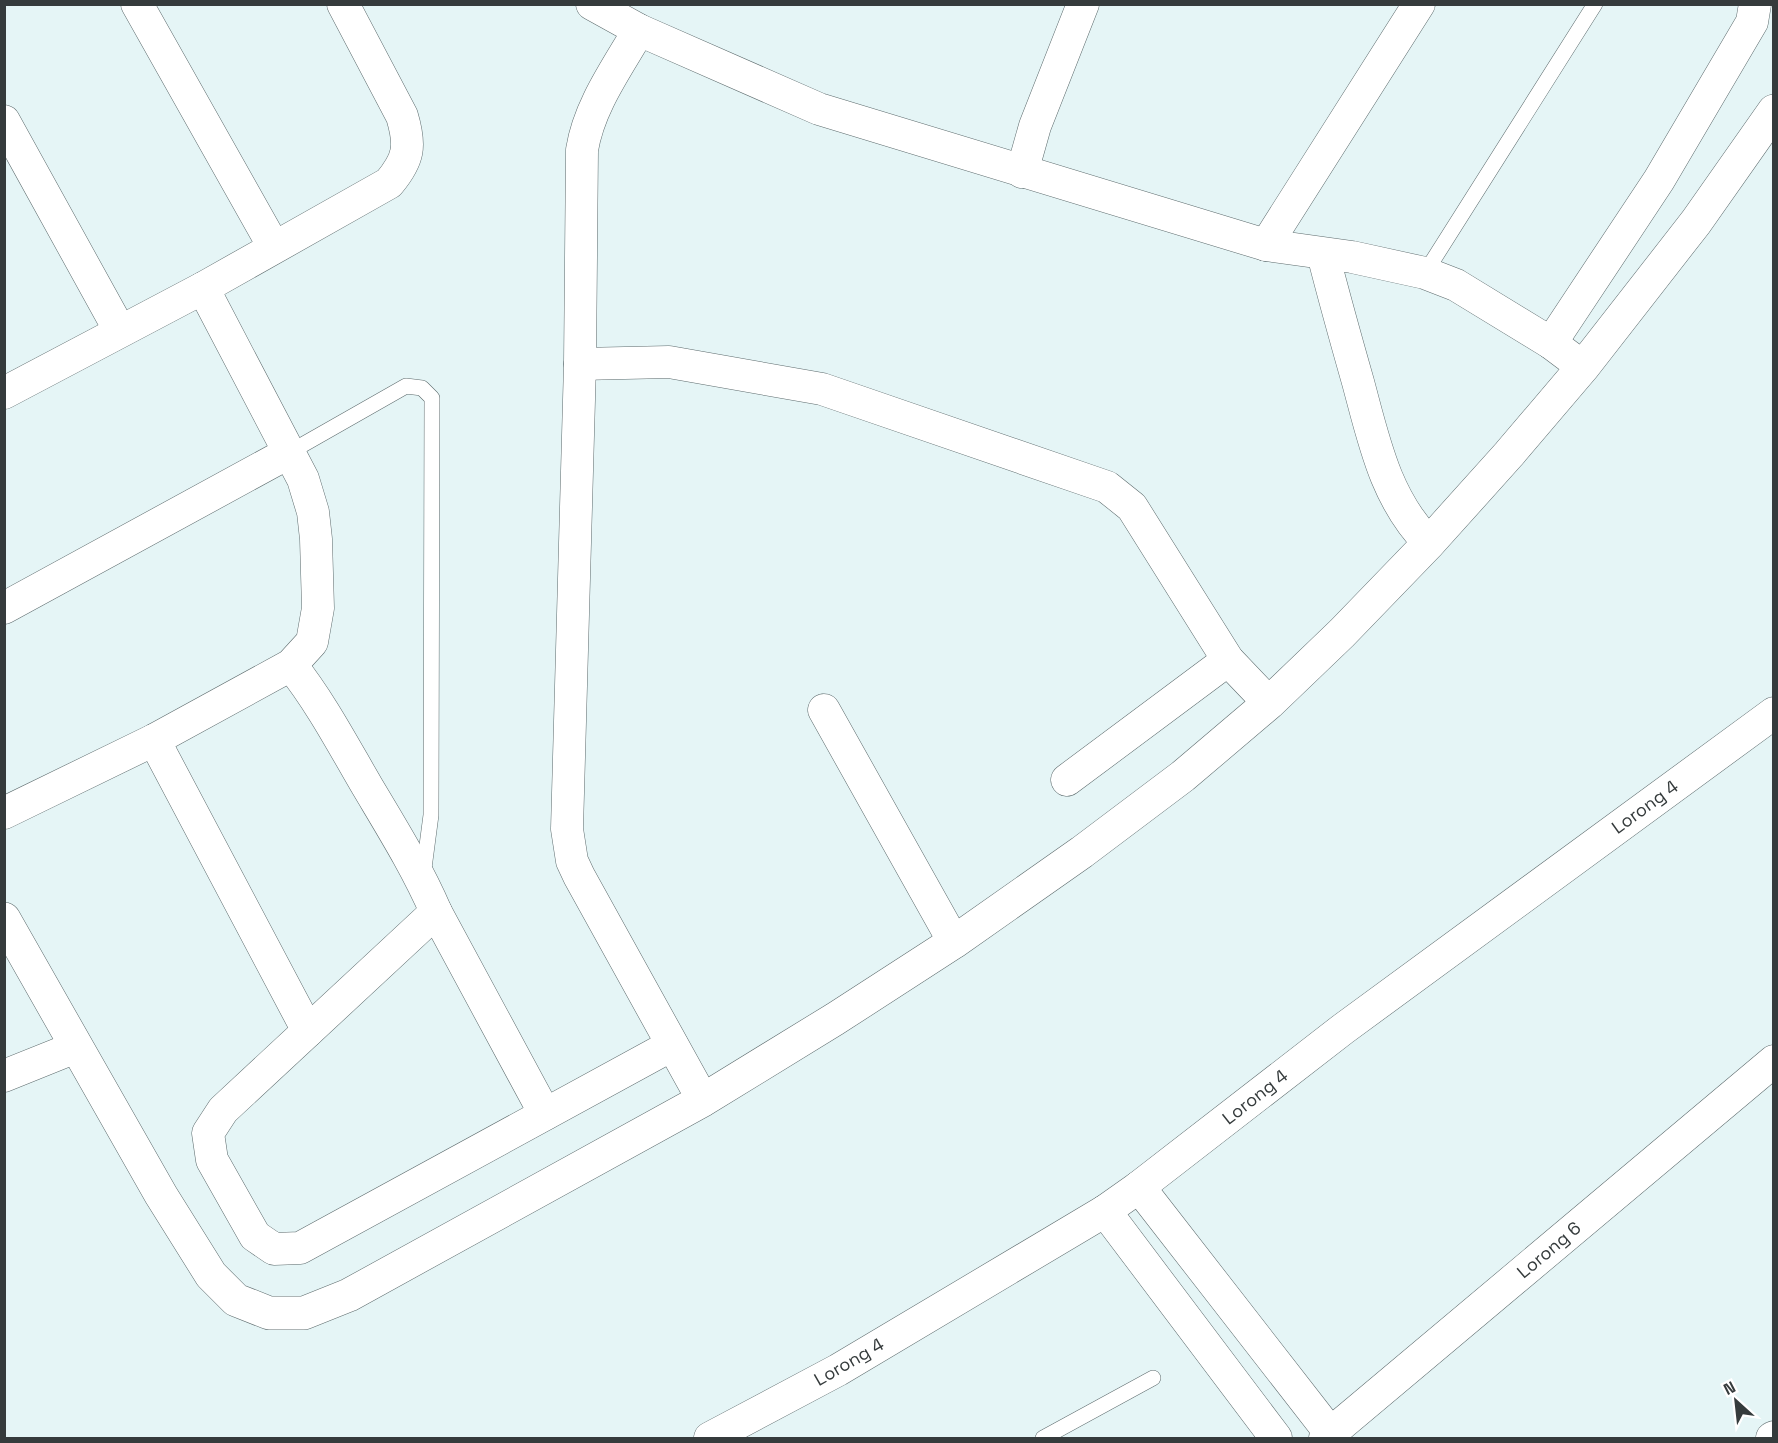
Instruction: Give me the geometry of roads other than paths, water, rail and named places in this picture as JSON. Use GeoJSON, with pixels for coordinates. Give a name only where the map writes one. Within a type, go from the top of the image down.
{"type":"FeatureCollection","features":[{"type":"Feature","properties":{"kind":"street"},"geometry":{"type":"LineString","coordinates":[[137,4],[274,248]]}},
{"type":"Feature","properties":{"kind":"street"},"geometry":{"type":"LineString","coordinates":[[4,393],[203,288],[389,183],[402,168],[408,150],[408,136],[402,116],[343,4]]}},
{"type":"Feature","properties":{"kind":"street"},"geometry":{"type":"LineString","coordinates":[[592,4],[639,30],[819,109],[1266,245],[1372,261],[1425,273],[1456,285],[1551,343],[1583,367]]}},
{"type":"Feature","properties":{"kind":"street"},"geometry":{"type":"LineString","coordinates":[[1022,172],[1035,126],[1083,4]]}},
{"type":"Feature","properties":{"kind":"street"},"geometry":{"type":"LineString","coordinates":[[1266,245],[1419,4]]}},
{"type":"Feature","properties":{"kind":"street"},"geometry":{"type":"LineString","coordinates":[[1551,343],[1659,180],[1752,22],[1755,4]]}},
{"type":"Feature","properties":{"kind":"street"},"geometry":{"type":"LineString","coordinates":[[639,30],[594,109],[585,130],[582,150],[580,364],[568,846],[579,876],[703,1100]]}},
{"type":"Feature","properties":{"kind":"street"},"geometry":{"type":"LineString","coordinates":[[4,919],[161,1196],[211,1275],[236,1300],[269,1313],[304,1313],[349,1295],[703,1100],[835,1018],[954,942],[1082,852],[1183,776],[1269,703],[1342,633],[1429,543],[1509,454],[1583,367],[1696,222],[1773,111]]}},
{"type":"Feature","properties":{"kind":"street"},"geometry":{"type":"LineString","coordinates":[[4,122],[120,331]]}},
{"type":"Feature","properties":{"kind":"street"},"geometry":{"type":"LineString","coordinates":[[1323,254],[1379,458],[1396,500],[1414,528],[1429,543]]}},
{"type":"Feature","properties":{"kind":"street"},"geometry":{"type":"LineString","coordinates":[[4,813],[154,740],[291,665],[312,642],[318,608],[316,539],[313,512],[303,479],[203,288]]}},
{"type":"Feature","properties":{"kind":"street"},"geometry":{"type":"LineString","coordinates":[[580,364],[669,362],[822,389],[1107,487],[1132,507],[1228,660],[1269,703]]}},
{"type":"Feature","properties":{"kind":"street"},"geometry":{"type":"LineString","coordinates":[[4,608],[290,452]]}},
{"type":"Feature","properties":{"kind":"street"},"geometry":{"type":"LineString","coordinates":[[1067,780],[1228,660]]}},
{"type":"Feature","properties":{"kind":"street"},"geometry":{"type":"LineString","coordinates":[[291,665],[326,715],[422,880],[436,912],[545,1114]]}},
{"type":"Feature","properties":{"kind":"street"},"geometry":{"type":"LineString","coordinates":[[824,710],[954,942]]}},
{"type":"Feature","properties":{"kind":"street","name":"Lorong 4"},"geometry":{"type":"LineString","coordinates":[[710,1438],[848,1364],[1104,1211],[1139,1187],[1343,1029],[1772,716]]}},
{"type":"Feature","properties":{"kind":"street"},"geometry":{"type":"LineString","coordinates":[[154,740],[308,1031]]}},
{"type":"Feature","properties":{"kind":"street"},"geometry":{"type":"LineString","coordinates":[[436,912],[223,1110],[208,1133],[212,1160],[255,1236],[274,1249],[300,1248],[672,1045]]}},
{"type":"Feature","properties":{"kind":"street"},"geometry":{"type":"LineString","coordinates":[[4,1076],[76,1047]]}},
{"type":"Feature","properties":{"kind":"street","name":"Lorong 6"},"geometry":{"type":"LineString","coordinates":[[1328,1436],[1771,1067]]}},
{"type":"Feature","properties":{"kind":"street"},"geometry":{"type":"LineString","coordinates":[[1139,1187],[1328,1436]]}},
{"type":"Feature","properties":{"kind":"street"},"geometry":{"type":"LineString","coordinates":[[1104,1211],[1276,1438]]}},
{"type":"Feature","properties":{"kind":"lane"},"geometry":{"type":"LineString","coordinates":[[1425,273],[1595,4]]}},
{"type":"Feature","properties":{"kind":"lane"},"geometry":{"type":"LineString","coordinates":[[290,452],[406,386],[422,388],[432,398],[431,815],[422,880]]}},
{"type":"Feature","properties":{"kind":"lane"},"geometry":{"type":"LineString","coordinates":[[1043,1438],[1153,1378]]}}]}
